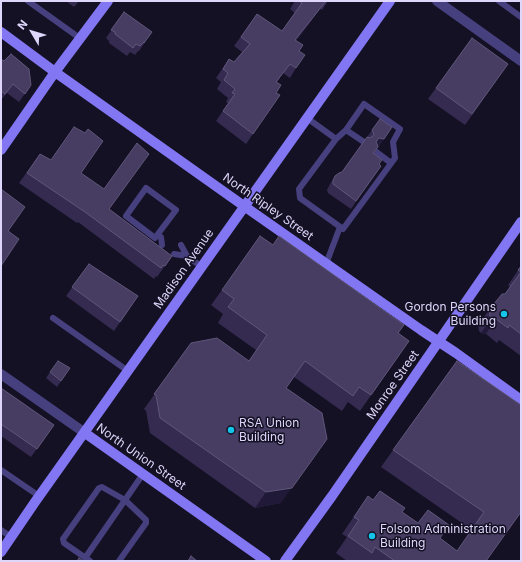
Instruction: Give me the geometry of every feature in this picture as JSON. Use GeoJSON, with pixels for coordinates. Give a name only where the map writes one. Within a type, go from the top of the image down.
{"type":"FeatureCollection","features":[{"type":"Feature","properties":{"kind":"main road"},"geometry":{"type":"LineString","coordinates":[[1,150],[55,72],[108,1]]}},
{"type":"Feature","properties":{"kind":"main road","name":"Madison Avenue"},"geometry":{"type":"LineString","coordinates":[[1,552],[39,496],[390,1]]}},
{"type":"Feature","properties":{"kind":"main road","name":"North Ripley Street"},"geometry":{"type":"LineString","coordinates":[[1,32],[244,206],[521,400]]}},
{"type":"Feature","properties":{"kind":"main road","name":"Monroe Street"},"geometry":{"type":"LineString","coordinates":[[285,561],[332,496],[521,222]]}},
{"type":"Feature","properties":{"kind":"main road","name":"North Union Street"},"geometry":{"type":"LineString","coordinates":[[85,433],[266,561]]}},
{"type":"Feature","properties":{"kind":"street"},"geometry":{"type":"LineString","coordinates":[[440,2],[521,61]]}},
{"type":"Feature","properties":{"kind":"street","name":"North Union Street"},"geometry":{"type":"LineString","coordinates":[[1,374],[85,433]]}},
{"type":"Feature","properties":{"kind":"lane"},"geometry":{"type":"LineString","coordinates":[[28,1],[81,39]]}},
{"type":"Feature","properties":{"kind":"lane"},"geometry":{"type":"LineString","coordinates":[[499,1],[521,17]]}},
{"type":"Feature","properties":{"kind":"lane"},"geometry":{"type":"LineString","coordinates":[[364,104],[400,129],[393,142],[395,158],[343,229],[300,198],[299,189],[336,139],[346,130],[364,104]]}},
{"type":"Feature","properties":{"kind":"lane"},"geometry":{"type":"LineString","coordinates":[[307,118],[336,139]]}},
{"type":"Feature","properties":{"kind":"lane"},"geometry":{"type":"LineString","coordinates":[[346,130],[364,142]]}},
{"type":"Feature","properties":{"kind":"lane"},"geometry":{"type":"LineString","coordinates":[[376,151],[391,163]]}},
{"type":"Feature","properties":{"kind":"lane"},"geometry":{"type":"LineString","coordinates":[[162,245],[160,235],[176,210],[146,188],[126,216],[155,238],[160,235],[168,236]]}},
{"type":"Feature","properties":{"kind":"lane"},"geometry":{"type":"LineString","coordinates":[[326,264],[340,227]]}},
{"type":"Feature","properties":{"kind":"lane"},"geometry":{"type":"LineString","coordinates":[[181,245],[187,256],[202,267]]}},
{"type":"Feature","properties":{"kind":"lane"},"geometry":{"type":"LineString","coordinates":[[174,254],[187,256]]}},
{"type":"Feature","properties":{"kind":"lane"},"geometry":{"type":"LineString","coordinates":[[53,318],[128,371]]}},
{"type":"Feature","properties":{"kind":"lane"},"geometry":{"type":"LineString","coordinates":[[1,470],[39,496]]}},
{"type":"Feature","properties":{"kind":"lane"},"geometry":{"type":"LineString","coordinates":[[119,561],[146,523],[146,520],[125,500],[102,487],[99,488],[63,539],[64,543],[87,559],[125,500],[143,474]]}},
{"type":"Feature","properties":{"kind":"lane"},"geometry":{"type":"LineString","coordinates":[[1,530],[11,537]]}},
{"type":"Feature","properties":{"kind":"building"},"geometry":{"type":"Polygon","coordinates":[[[299,1],[326,1],[295,40],[303,45],[299,51],[305,55],[296,68],[290,64],[276,82],[281,85],[276,93],[280,95],[253,134],[223,111],[235,94],[232,93],[235,89],[224,80],[228,73],[223,69],[229,59],[234,62],[250,44],[241,37],[257,14],[282,31],[302,3],[299,1]]]}},
{"type":"Feature","properties":{"kind":"building"},"geometry":{"type":"Polygon","coordinates":[[[124,12],[152,32],[140,46],[136,44],[133,48],[111,30],[124,12]]]}},
{"type":"Feature","properties":{"kind":"building"},"geometry":{"type":"Polygon","coordinates":[[[472,38],[508,64],[472,114],[436,88],[472,38]]]}},
{"type":"Feature","properties":{"kind":"building"},"geometry":{"type":"Polygon","coordinates":[[[11,54],[29,69],[31,85],[25,94],[13,84],[5,94],[1,91],[1,59],[4,61],[11,54]]]}},
{"type":"Feature","properties":{"kind":"building"},"geometry":{"type":"Polygon","coordinates":[[[380,119],[392,127],[384,139],[379,138],[376,142],[378,147],[373,153],[382,160],[379,164],[381,166],[356,201],[333,184],[333,181],[335,176],[342,172],[367,137],[370,138],[373,136],[374,134],[372,130],[380,119]]]}},
{"type":"Feature","properties":{"kind":"building"},"geometry":{"type":"Polygon","coordinates":[[[74,127],[85,133],[88,129],[103,141],[81,173],[104,189],[137,143],[149,154],[109,209],[172,256],[165,266],[163,265],[161,268],[85,212],[27,173],[40,154],[51,160],[74,127]]]}},
{"type":"Feature","properties":{"kind":"building"},"geometry":{"type":"Polygon","coordinates":[[[1,189],[25,207],[8,231],[19,239],[1,266],[1,189]]]}},
{"type":"Feature","properties":{"kind":"building"},"geometry":{"type":"Polygon","coordinates":[[[260,236],[273,245],[279,236],[404,325],[398,333],[409,341],[371,395],[359,387],[353,396],[305,361],[286,388],[322,413],[327,439],[292,488],[266,492],[160,418],[156,395],[154,394],[191,343],[217,338],[249,361],[267,335],[228,307],[234,299],[222,290],[260,236]]]}},
{"type":"Feature","properties":{"kind":"building"},"geometry":{"type":"Polygon","coordinates":[[[89,264],[138,296],[120,322],[72,287],[89,264]]]}},
{"type":"Feature","properties":{"kind":"building"},"geometry":{"type":"Polygon","coordinates":[[[521,272],[521,334],[509,325],[508,328],[496,319],[492,318],[489,310],[502,294],[505,294],[521,272]]]}},
{"type":"Feature","properties":{"kind":"building"},"geometry":{"type":"Polygon","coordinates":[[[58,361],[70,368],[61,381],[50,372],[58,361]]]}},
{"type":"Feature","properties":{"kind":"building"},"geometry":{"type":"Polygon","coordinates":[[[457,361],[521,405],[521,512],[486,561],[395,561],[375,547],[372,553],[348,536],[359,520],[354,517],[368,496],[373,500],[380,491],[405,508],[402,512],[418,523],[428,510],[449,525],[440,538],[457,551],[484,512],[393,450],[457,361]]]}},
{"type":"Feature","properties":{"kind":"building"},"geometry":{"type":"Polygon","coordinates":[[[1,388],[54,425],[37,449],[1,424],[1,388]]]}},
{"type":"Feature","properties":{"kind":"building"},"geometry":{"type":"Polygon","coordinates":[[[191,556],[197,561],[188,561],[191,556]]]}},
{"type":"Feature","properties":{"kind":"place","name":"Gordon Persons Building"},"geometry":{"type":"Point","coordinates":[504,314]}},
{"type":"Feature","properties":{"kind":"place","name":"RSA Union Building"},"geometry":{"type":"Point","coordinates":[231,430]}},
{"type":"Feature","properties":{"kind":"place","name":"Folsom Administration Building"},"geometry":{"type":"Point","coordinates":[372,536]}}]}
